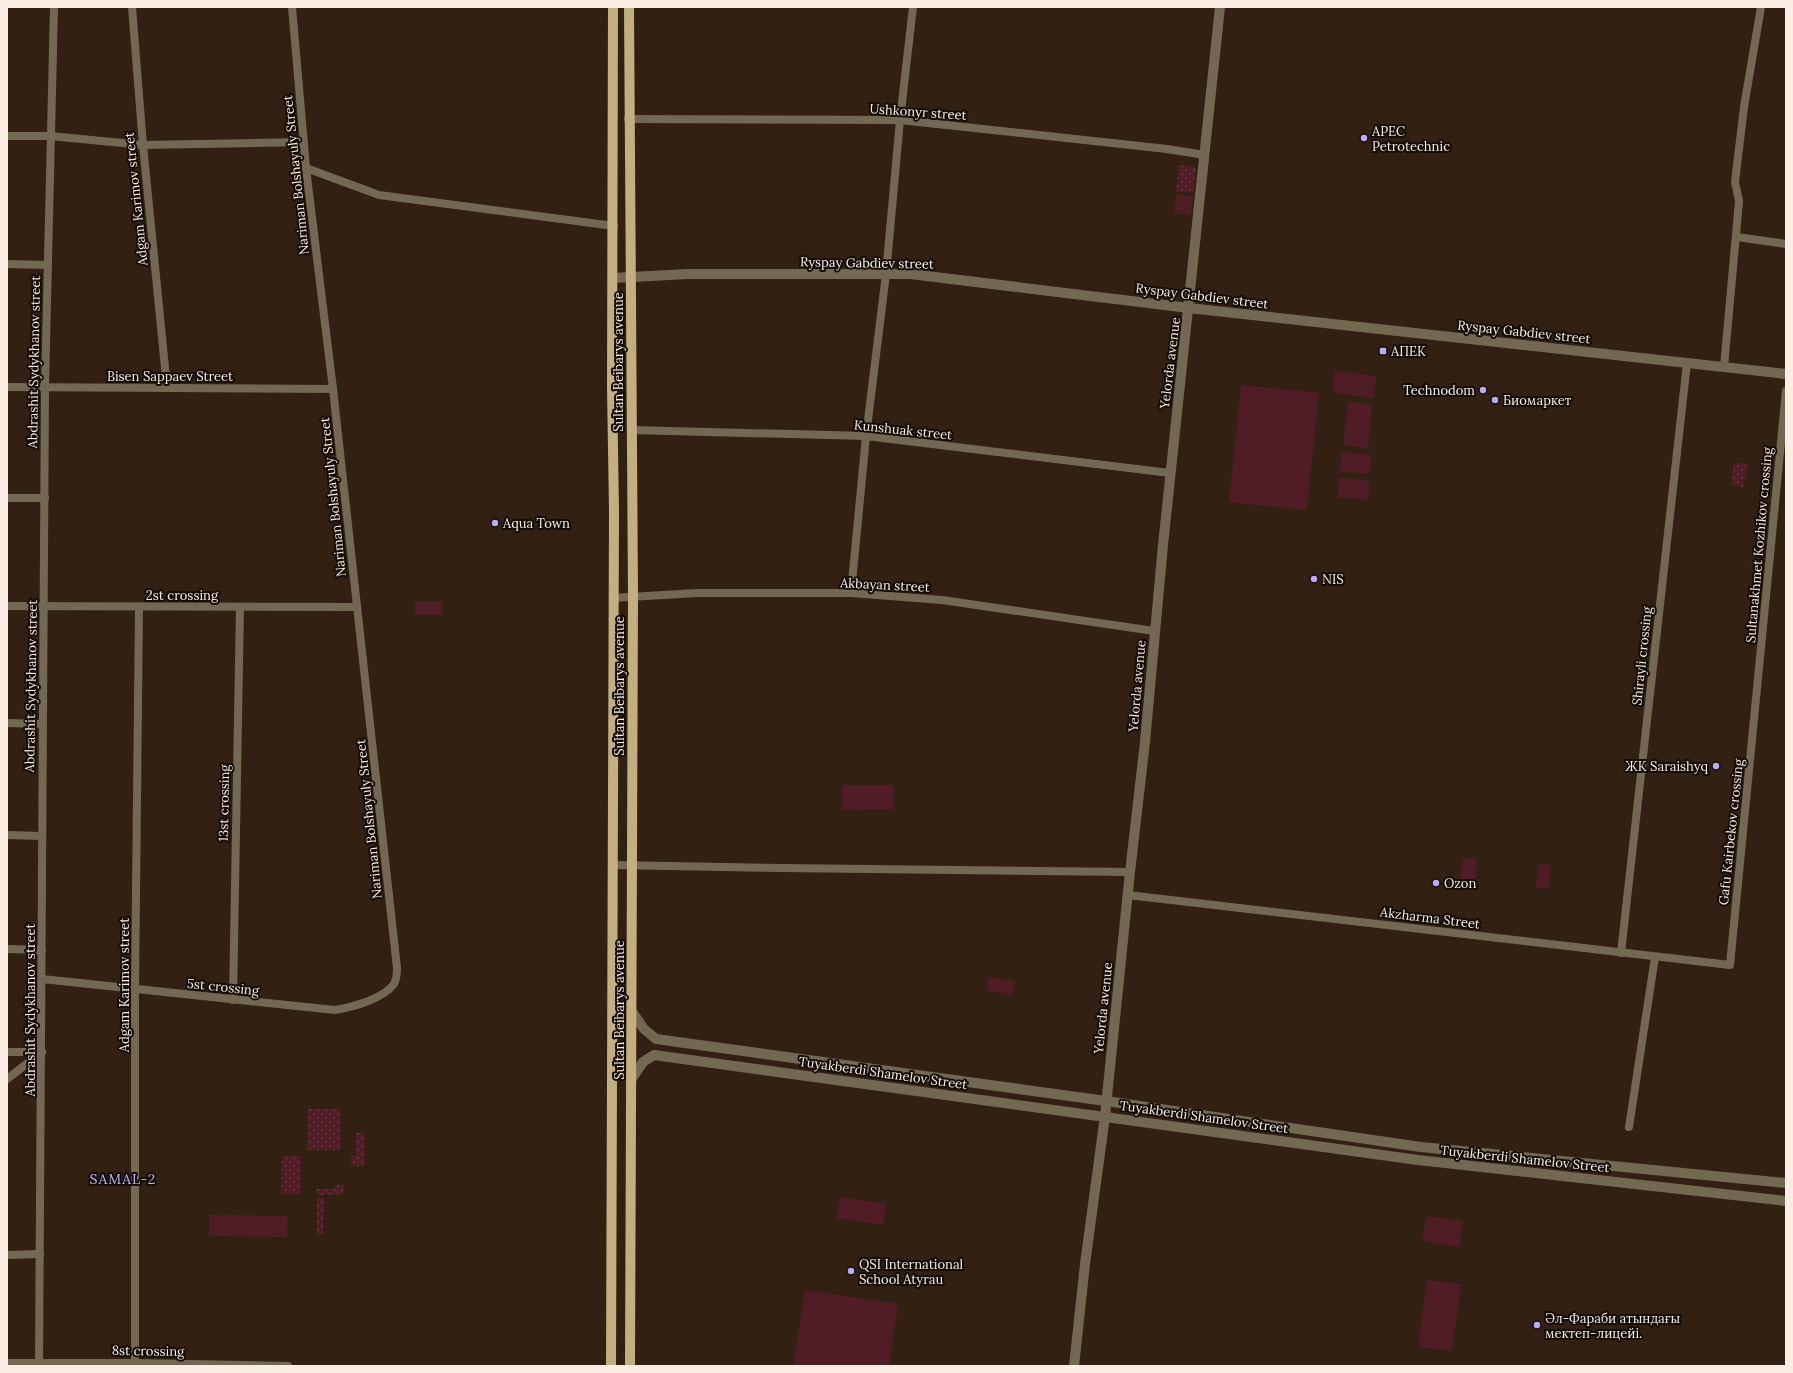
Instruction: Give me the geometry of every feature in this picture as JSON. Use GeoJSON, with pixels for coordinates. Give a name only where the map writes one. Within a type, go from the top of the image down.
{"type":"FeatureCollection","features":[{"type":"Feature","properties":{"kind":"main road","name":"Sultan Beibarys avenue"},"geometry":{"type":"LineString","coordinates":[[611,1366],[614,7]]}},
{"type":"Feature","properties":{"kind":"main road","name":"Sultan Beibarys avenue"},"geometry":{"type":"LineString","coordinates":[[629,7],[628,118],[632,277],[631,430],[633,596],[633,1013],[631,1080],[630,1366]]}},
{"type":"Feature","properties":{"kind":"street","name":"Abdrashit Sydykhanov street"},"geometry":{"type":"LineString","coordinates":[[39,1364],[45,387],[54,7]]}},
{"type":"Feature","properties":{"kind":"street","name":"Adgam Karimov street"},"geometry":{"type":"LineString","coordinates":[[132,7],[143,145],[167,388]]}},
{"type":"Feature","properties":{"kind":"street","name":"Nariman Bolshayuly Street"},"geometry":{"type":"LineString","coordinates":[[292,7],[306,168],[333,389],[398,968],[394,983]]}},
{"type":"Feature","properties":{"kind":"street"},"geometry":{"type":"LineString","coordinates":[[851,593],[866,436],[886,274],[900,120],[913,7]]}},
{"type":"Feature","properties":{"kind":"street","name":"Yelorda avenue"},"geometry":{"type":"LineString","coordinates":[[1074,1366],[1085,1264],[1105,1116],[1130,872],[1146,742],[1154,631],[1220,7]]}},
{"type":"Feature","properties":{"kind":"street"},"geometry":{"type":"LineString","coordinates":[[1724,367],[1737,237],[1739,201],[1735,182],[1744,107],[1761,7]]}},
{"type":"Feature","properties":{"kind":"street","name":"Ushkonyr street"},"geometry":{"type":"LineString","coordinates":[[628,118],[900,120],[1167,149],[1205,155]]}},
{"type":"Feature","properties":{"kind":"street"},"geometry":{"type":"LineString","coordinates":[[7,136],[50,136],[143,145],[304,142]]}},
{"type":"Feature","properties":{"kind":"street"},"geometry":{"type":"LineString","coordinates":[[306,168],[379,195],[614,226]]}},
{"type":"Feature","properties":{"kind":"street"},"geometry":{"type":"LineString","coordinates":[[1737,237],[1786,244]]}},
{"type":"Feature","properties":{"kind":"street"},"geometry":{"type":"LineString","coordinates":[[7,264],[47,265]]}},
{"type":"Feature","properties":{"kind":"street","name":"Ryspay Gabdiev street"},"geometry":{"type":"LineString","coordinates":[[614,278],[688,274],[910,274],[1189,308],[1786,374]]}},
{"type":"Feature","properties":{"kind":"street","name":"Shirayli crossing"},"geometry":{"type":"LineString","coordinates":[[1621,953],[1687,363]]}},
{"type":"Feature","properties":{"kind":"street","name":"Bisen Sappaev Street"},"geometry":{"type":"LineString","coordinates":[[7,387],[333,389]]}},
{"type":"Feature","properties":{"kind":"street","name":"Sultanakhmet Kozhikov crossing"},"geometry":{"type":"LineString","coordinates":[[1756,701],[1786,391]]}},
{"type":"Feature","properties":{"kind":"street","name":"Kunshuak street"},"geometry":{"type":"LineString","coordinates":[[631,430],[866,436],[1170,473]]}},
{"type":"Feature","properties":{"kind":"street"},"geometry":{"type":"LineString","coordinates":[[7,498],[45,498]]}},
{"type":"Feature","properties":{"kind":"street","name":"Akbayan street"},"geometry":{"type":"LineString","coordinates":[[613,598],[697,593],[851,593],[942,600],[1154,631]]}},
{"type":"Feature","properties":{"kind":"street","name":"2st crossing"},"geometry":{"type":"LineString","coordinates":[[7,606],[357,607]]}},
{"type":"Feature","properties":{"kind":"street","name":"Adgam Karimov street"},"geometry":{"type":"LineString","coordinates":[[135,1363],[135,990],[139,607]]}},
{"type":"Feature","properties":{"kind":"street","name":"13st crossing"},"geometry":{"type":"LineString","coordinates":[[233,1000],[240,607]]}},
{"type":"Feature","properties":{"kind":"street","name":"Gafu Kairbekov crossing"},"geometry":{"type":"LineString","coordinates":[[1730,965],[1756,701]]}},
{"type":"Feature","properties":{"kind":"street"},"geometry":{"type":"LineString","coordinates":[[7,723],[42,724]]}},
{"type":"Feature","properties":{"kind":"street"},"geometry":{"type":"LineString","coordinates":[[7,835],[42,836]]}},
{"type":"Feature","properties":{"kind":"street"},"geometry":{"type":"LineString","coordinates":[[613,865],[1130,872]]}},
{"type":"Feature","properties":{"kind":"street","name":"Akzharma Street"},"geometry":{"type":"LineString","coordinates":[[1128,894],[1730,965]]}},
{"type":"Feature","properties":{"kind":"street"},"geometry":{"type":"LineString","coordinates":[[7,948],[42,950]]}},
{"type":"Feature","properties":{"kind":"street"},"geometry":{"type":"LineString","coordinates":[[1629,1127],[1655,957]]}},
{"type":"Feature","properties":{"kind":"street","name":"5st crossing"},"geometry":{"type":"LineString","coordinates":[[42,979],[335,1010],[357,1007],[378,996],[394,983]]}},
{"type":"Feature","properties":{"kind":"street","name":"Tuyakberdi Shamelov Street"},"geometry":{"type":"LineString","coordinates":[[633,1013],[644,1029],[656,1039],[1106,1101],[1421,1147],[1786,1183]]}},
{"type":"Feature","properties":{"kind":"street"},"geometry":{"type":"LineString","coordinates":[[7,1052],[42,1052]]}},
{"type":"Feature","properties":{"kind":"street"},"geometry":{"type":"LineString","coordinates":[[7,1079],[42,1052]]}},
{"type":"Feature","properties":{"kind":"street","name":"Tuyakberdi Shamelov Street"},"geometry":{"type":"LineString","coordinates":[[631,1080],[643,1062],[654,1055],[1418,1160],[1786,1201]]}},
{"type":"Feature","properties":{"kind":"street"},"geometry":{"type":"LineString","coordinates":[[1589,1178],[1591,1163]]}},
{"type":"Feature","properties":{"kind":"street"},"geometry":{"type":"LineString","coordinates":[[7,1255],[40,1254]]}},
{"type":"Feature","properties":{"kind":"street","name":"8st crossing"},"geometry":{"type":"LineString","coordinates":[[7,1363],[135,1363],[147,1365],[288,1366]]}},
{"type":"Feature","properties":{"kind":"shaded area"},"geometry":{"type":"Polygon","coordinates":[[[1179,165],[1196,167],[1193,193],[1176,191],[1179,165]]]}},
{"type":"Feature","properties":{"kind":"shaded area"},"geometry":{"type":"Polygon","coordinates":[[[1176,194],[1193,196],[1191,215],[1174,213],[1176,194]]]}},
{"type":"Feature","properties":{"kind":"shaded area"},"geometry":{"type":"Polygon","coordinates":[[[1335,371],[1376,376],[1374,398],[1333,393],[1335,371]]]}},
{"type":"Feature","properties":{"kind":"shaded area"},"geometry":{"type":"Polygon","coordinates":[[[1241,385],[1319,393],[1307,510],[1229,502],[1241,385]]]}},
{"type":"Feature","properties":{"kind":"shaded area"},"geometry":{"type":"Polygon","coordinates":[[[1348,402],[1372,404],[1368,448],[1343,445],[1348,402]]]}},
{"type":"Feature","properties":{"kind":"shaded area"},"geometry":{"type":"Polygon","coordinates":[[[1341,452],[1372,455],[1370,474],[1339,471],[1341,452]]]}},
{"type":"Feature","properties":{"kind":"shaded area"},"geometry":{"type":"Polygon","coordinates":[[[1734,463],[1747,464],[1744,487],[1731,485],[1734,463]]]}},
{"type":"Feature","properties":{"kind":"shaded area"},"geometry":{"type":"Polygon","coordinates":[[[1339,478],[1370,481],[1368,500],[1337,497],[1339,478]]]}},
{"type":"Feature","properties":{"kind":"shaded area"},"geometry":{"type":"Polygon","coordinates":[[[415,601],[442,601],[442,615],[415,615],[415,601]]]}},
{"type":"Feature","properties":{"kind":"shaded area"},"geometry":{"type":"Polygon","coordinates":[[[842,785],[894,785],[894,809],[842,810],[842,785]]]}},
{"type":"Feature","properties":{"kind":"shaded area"},"geometry":{"type":"Polygon","coordinates":[[[1463,858],[1477,859],[1475,883],[1461,882],[1463,858]]]}},
{"type":"Feature","properties":{"kind":"shaded area"},"geometry":{"type":"Polygon","coordinates":[[[1538,864],[1551,865],[1549,889],[1536,888],[1538,864]]]}},
{"type":"Feature","properties":{"kind":"shaded area"},"geometry":{"type":"Polygon","coordinates":[[[989,977],[1015,981],[1013,995],[987,991],[989,977]]]}},
{"type":"Feature","properties":{"kind":"shaded area"},"geometry":{"type":"Polygon","coordinates":[[[307,1109],[341,1109],[341,1150],[307,1150],[307,1109]]]}},
{"type":"Feature","properties":{"kind":"shaded area"},"geometry":{"type":"Polygon","coordinates":[[[356,1133],[365,1133],[365,1166],[351,1166],[351,1155],[356,1155],[356,1133]]]}},
{"type":"Feature","properties":{"kind":"shaded area"},"geometry":{"type":"Polygon","coordinates":[[[285,1156],[301,1156],[301,1194],[281,1194],[282,1159],[285,1158],[285,1156]]]}},
{"type":"Feature","properties":{"kind":"shaded area"},"geometry":{"type":"Polygon","coordinates":[[[335,1185],[344,1185],[344,1194],[317,1195],[317,1189],[334,1189],[335,1185]]]}},
{"type":"Feature","properties":{"kind":"shaded area"},"geometry":{"type":"Polygon","coordinates":[[[840,1197],[886,1204],[883,1225],[836,1218],[840,1197]]]}},
{"type":"Feature","properties":{"kind":"shaded area"},"geometry":{"type":"Polygon","coordinates":[[[317,1198],[324,1198],[323,1234],[317,1234],[317,1198]]]}},
{"type":"Feature","properties":{"kind":"shaded area"},"geometry":{"type":"Polygon","coordinates":[[[209,1215],[288,1216],[287,1237],[209,1236],[209,1215]]]}},
{"type":"Feature","properties":{"kind":"shaded area"},"geometry":{"type":"Polygon","coordinates":[[[1426,1216],[1463,1221],[1459,1247],[1422,1241],[1426,1216]]]}},
{"type":"Feature","properties":{"kind":"shaded area"},"geometry":{"type":"Polygon","coordinates":[[[1427,1280],[1461,1284],[1452,1351],[1418,1347],[1427,1280]]]}},
{"type":"Feature","properties":{"kind":"shaded area"},"geometry":{"type":"Polygon","coordinates":[[[805,1290],[898,1304],[889,1366],[793,1366],[805,1290]]]}},
{"type":"Feature","properties":{"kind":"place","name":"APEC Petrotechnic"},"geometry":{"type":"Point","coordinates":[1364,138]}},
{"type":"Feature","properties":{"kind":"place","name":"АПЕК"},"geometry":{"type":"Point","coordinates":[1383,351]}},
{"type":"Feature","properties":{"kind":"place","name":"Technodom"},"geometry":{"type":"Point","coordinates":[1483,390]}},
{"type":"Feature","properties":{"kind":"place","name":"Биомаркет"},"geometry":{"type":"Point","coordinates":[1495,400]}},
{"type":"Feature","properties":{"kind":"place","name":"Aqua Town"},"geometry":{"type":"Point","coordinates":[495,523]}},
{"type":"Feature","properties":{"kind":"place","name":"NIS"},"geometry":{"type":"Point","coordinates":[1314,579]}},
{"type":"Feature","properties":{"kind":"place","name":"ЖК Saraishyq"},"geometry":{"type":"Point","coordinates":[1716,766]}},
{"type":"Feature","properties":{"kind":"place","name":"Ozon"},"geometry":{"type":"Point","coordinates":[1436,883]}},
{"type":"Feature","properties":{"kind":"place","name":"QSI International School Atyrau"},"geometry":{"type":"Point","coordinates":[851,1271]}},
{"type":"Feature","properties":{"kind":"place","name":"Әл-Фараби атындағы мектеп-лицейі."},"geometry":{"type":"Point","coordinates":[1537,1325]}},
{"type":"Feature","properties":{"kind":"district","name":"SAMAL-2"},"geometry":{"type":"Point","coordinates":[123,1179]}}]}
